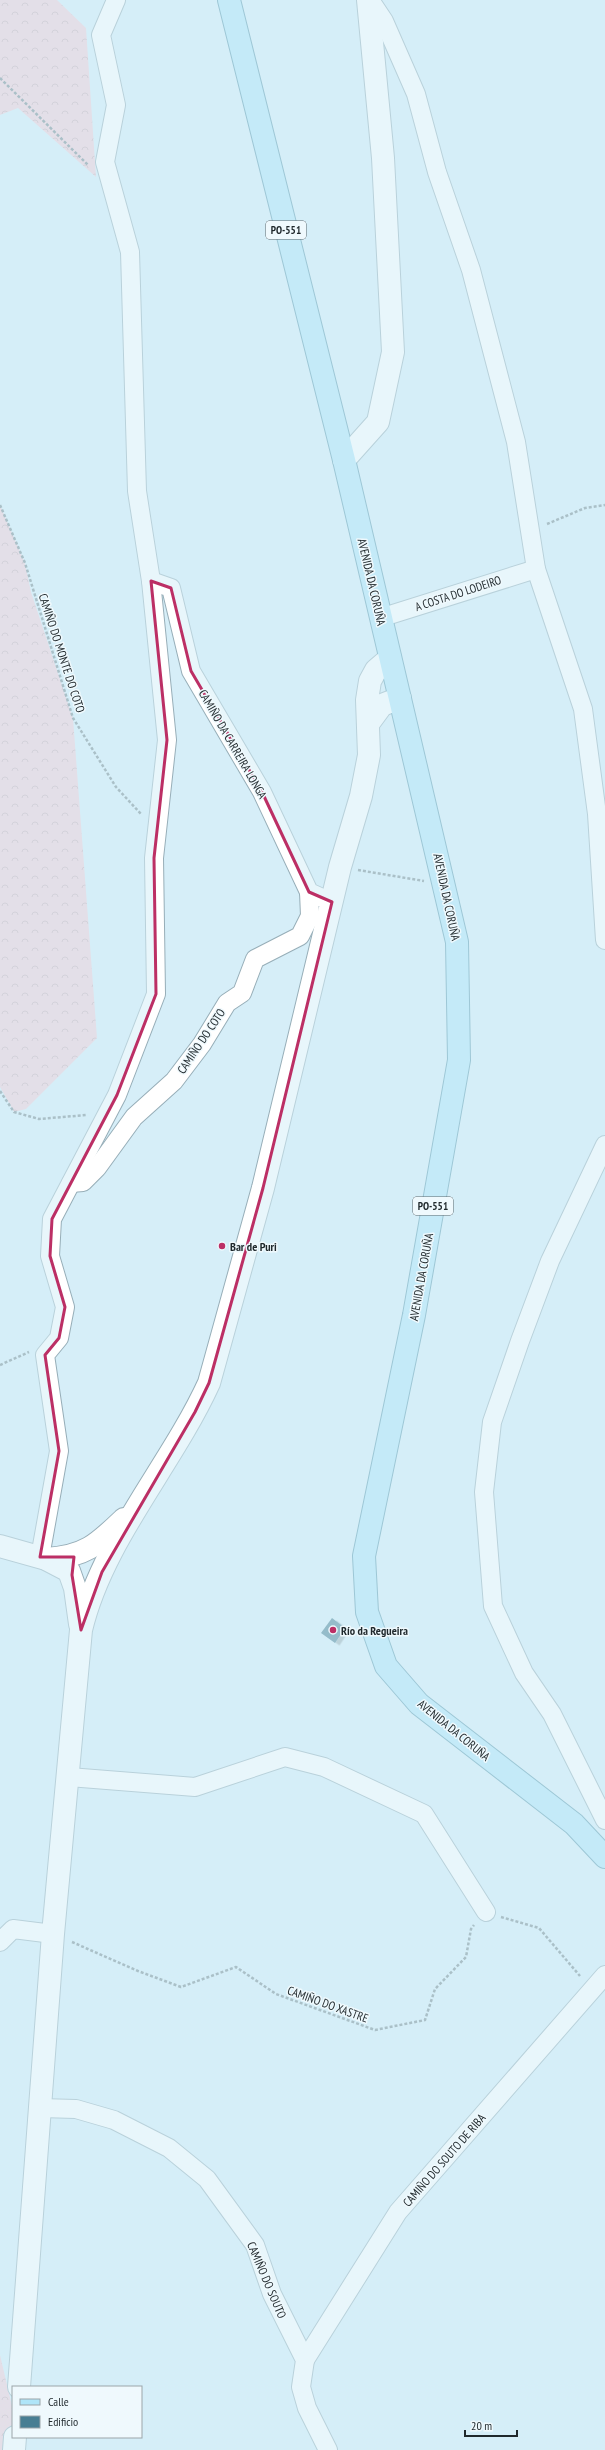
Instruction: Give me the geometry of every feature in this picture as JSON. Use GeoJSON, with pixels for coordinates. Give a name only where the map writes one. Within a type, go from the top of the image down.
{"type":"FeatureCollection","features":[{"type":"Feature","properties":{"kind":"main road","name":"PO-551"},"geometry":{"type":"LineString","coordinates":[[230,0],[344,460]]}},
{"type":"Feature","properties":{"kind":"main road","name":"AVENIDA DA CORUÑA"},"geometry":{"type":"LineString","coordinates":[[344,460],[380,618],[383,664],[444,885],[457,942],[459,1060],[414,1315],[364,1556],[367,1612],[386,1666],[419,1704],[574,1824],[605,1857]]}},
{"type":"Feature","properties":{"kind":"street"},"geometry":{"type":"LineString","coordinates":[[43,1558],[60,1451],[45,1355],[59,1338],[65,1307],[50,1256],[52,1219],[104,1117],[117,1095],[156,994],[154,858],[167,740],[151,581],[137,491],[130,252],[105,162],[116,105],[101,35],[116,0]]}},
{"type":"Feature","properties":{"kind":"street"},"geometry":{"type":"LineString","coordinates":[[344,460],[378,422],[393,352],[383,158],[369,0]]}},
{"type":"Feature","properties":{"kind":"street"},"geometry":{"type":"LineString","coordinates":[[369,0],[384,21],[416,94],[437,172],[470,270],[516,442],[536,569],[583,709],[597,814],[605,940]]}},
{"type":"Feature","properties":{"kind":"street","name":"A COSTA DO LODEIRO"},"geometry":{"type":"LineString","coordinates":[[380,618],[536,569]]}},
{"type":"Feature","properties":{"kind":"street","name":"CAMIÑO DA CARREIRA LONGA"},"geometry":{"type":"LineString","coordinates":[[151,581],[171,588],[191,671],[262,792],[309,892]]}},
{"type":"Feature","properties":{"kind":"street"},"geometry":{"type":"LineString","coordinates":[[19,2386],[53,1934],[69,1777],[81,1630],[94,1591],[109,1558],[195,1412],[209,1383],[263,1188],[340,866],[361,796],[369,755],[367,700],[370,681],[383,664]]}},
{"type":"Feature","properties":{"kind":"street"},"geometry":{"type":"LineString","coordinates":[[368,724],[377,710],[394,700]]}},
{"type":"Feature","properties":{"kind":"street"},"geometry":{"type":"LineString","coordinates":[[309,892],[332,902]]}},
{"type":"Feature","properties":{"kind":"street","name":"CAMIÑO DO COTO"},"geometry":{"type":"LineString","coordinates":[[71,1183],[83,1182],[97,1168],[134,1117],[174,1081],[202,1044],[227,1003],[242,992],[255,959],[300,936],[310,916],[309,892]]}},
{"type":"Feature","properties":{"kind":"street"},"geometry":{"type":"LineString","coordinates":[[605,1145],[550,1261],[517,1348],[492,1422],[484,1492],[493,1606],[524,1673],[552,1714],[605,1820]]}},
{"type":"Feature","properties":{"kind":"street"},"geometry":{"type":"LineString","coordinates":[[81,1630],[72,1575],[73,1563],[80,1554],[103,1539],[139,1506]]}},
{"type":"Feature","properties":{"kind":"street"},"geometry":{"type":"LineString","coordinates":[[0,1546],[43,1558],[69,1571],[85,1586],[94,1591]]}},
{"type":"Feature","properties":{"kind":"street"},"geometry":{"type":"LineString","coordinates":[[43,1558],[66,1558],[92,1552],[109,1558]]}},
{"type":"Feature","properties":{"kind":"street"},"geometry":{"type":"LineString","coordinates":[[69,1777],[196,1787],[285,1757],[324,1767],[424,1814],[486,1912]]}},
{"type":"Feature","properties":{"kind":"street"},"geometry":{"type":"LineString","coordinates":[[0,1942],[13,1929],[53,1934]]}},
{"type":"Feature","properties":{"kind":"street","name":"CAMIÑO DO SOUTO DE RIBA"},"geometry":{"type":"LineString","coordinates":[[305,2360],[398,2212],[605,1975]]}},
{"type":"Feature","properties":{"kind":"street","name":"CAMIÑO DO SOUTO"},"geometry":{"type":"LineString","coordinates":[[40,2108],[76,2108],[114,2120],[169,2148],[207,2179],[255,2245],[272,2294],[305,2360]]}},
{"type":"Feature","properties":{"kind":"street"},"geometry":{"type":"LineString","coordinates":[[305,2360],[301,2387],[307,2408],[328,2450]]}},
{"type":"Feature","properties":{"kind":"street"},"geometry":{"type":"LineString","coordinates":[[14,2450],[15,2438]]}},
{"type":"Feature","properties":{"kind":"path"},"geometry":{"type":"LineString","coordinates":[[0,78],[90,167]]}},
{"type":"Feature","properties":{"kind":"path"},"geometry":{"type":"LineString","coordinates":[[530,533],[585,508],[605,505]]}},
{"type":"Feature","properties":{"kind":"path","name":"CAMIÑO DO MONTE DO COTO"},"geometry":{"type":"LineString","coordinates":[[0,506],[25,563],[73,718],[116,787],[157,832]]}},
{"type":"Feature","properties":{"kind":"path"},"geometry":{"type":"LineString","coordinates":[[340,866],[444,885]]}},
{"type":"Feature","properties":{"kind":"path"},"geometry":{"type":"LineString","coordinates":[[0,1091],[14,1112],[39,1119],[87,1114],[104,1117]]}},
{"type":"Feature","properties":{"kind":"path"},"geometry":{"type":"LineString","coordinates":[[486,1912],[539,1928],[592,1990]]}},
{"type":"Feature","properties":{"kind":"path","name":"CAMIÑO DO XASTRE"},"geometry":{"type":"LineString","coordinates":[[53,1934],[138,1971],[181,1987],[236,1967],[276,1994],[375,2030],[425,2020],[435,1989],[466,1957],[470,1929],[486,1912]]}},
{"type":"Feature","properties":{"kind":"highlighted area"},"geometry":{"type":"Polygon","coordinates":[[[151,581],[171,588],[191,671],[262,792],[309,892],[332,902],[263,1188],[209,1383],[195,1412],[102,1572],[81,1630],[72,1575],[74,1557],[40,1557],[59,1451],[45,1355],[59,1338],[65,1307],[50,1256],[52,1219],[117,1095],[156,994],[154,858],[167,740],[151,581]]]}},
{"type":"Feature","properties":{"kind":"green space"},"geometry":{"type":"Polygon","coordinates":[[[0,0],[57,0],[86,28],[96,177],[18,108],[0,115],[0,0]]]}},
{"type":"Feature","properties":{"kind":"green space"},"geometry":{"type":"Polygon","coordinates":[[[0,505],[25,563],[31,592],[73,718],[97,1038],[26,1109],[14,1112],[0,1087],[0,505]]]}},
{"type":"Feature","properties":{"kind":"green space"},"geometry":{"type":"Polygon","coordinates":[[[0,2355],[12,2406],[12,2438],[14,2438],[21,2450],[0,2450],[0,2355]]]}},
{"type":"Feature","properties":{"kind":"building","name":"Río da Regueira"},"geometry":{"type":"Polygon","coordinates":[[[332,1618],[345,1628],[335,1643],[321,1633],[332,1618]]]}},
{"type":"Feature","properties":{"kind":"place","name":"Bar de Puri"},"geometry":{"type":"Point","coordinates":[222,1246]}},
{"type":"Feature","properties":{"kind":"place","name":"Río da Regueira"},"geometry":{"type":"Point","coordinates":[333,1630]}}]}
